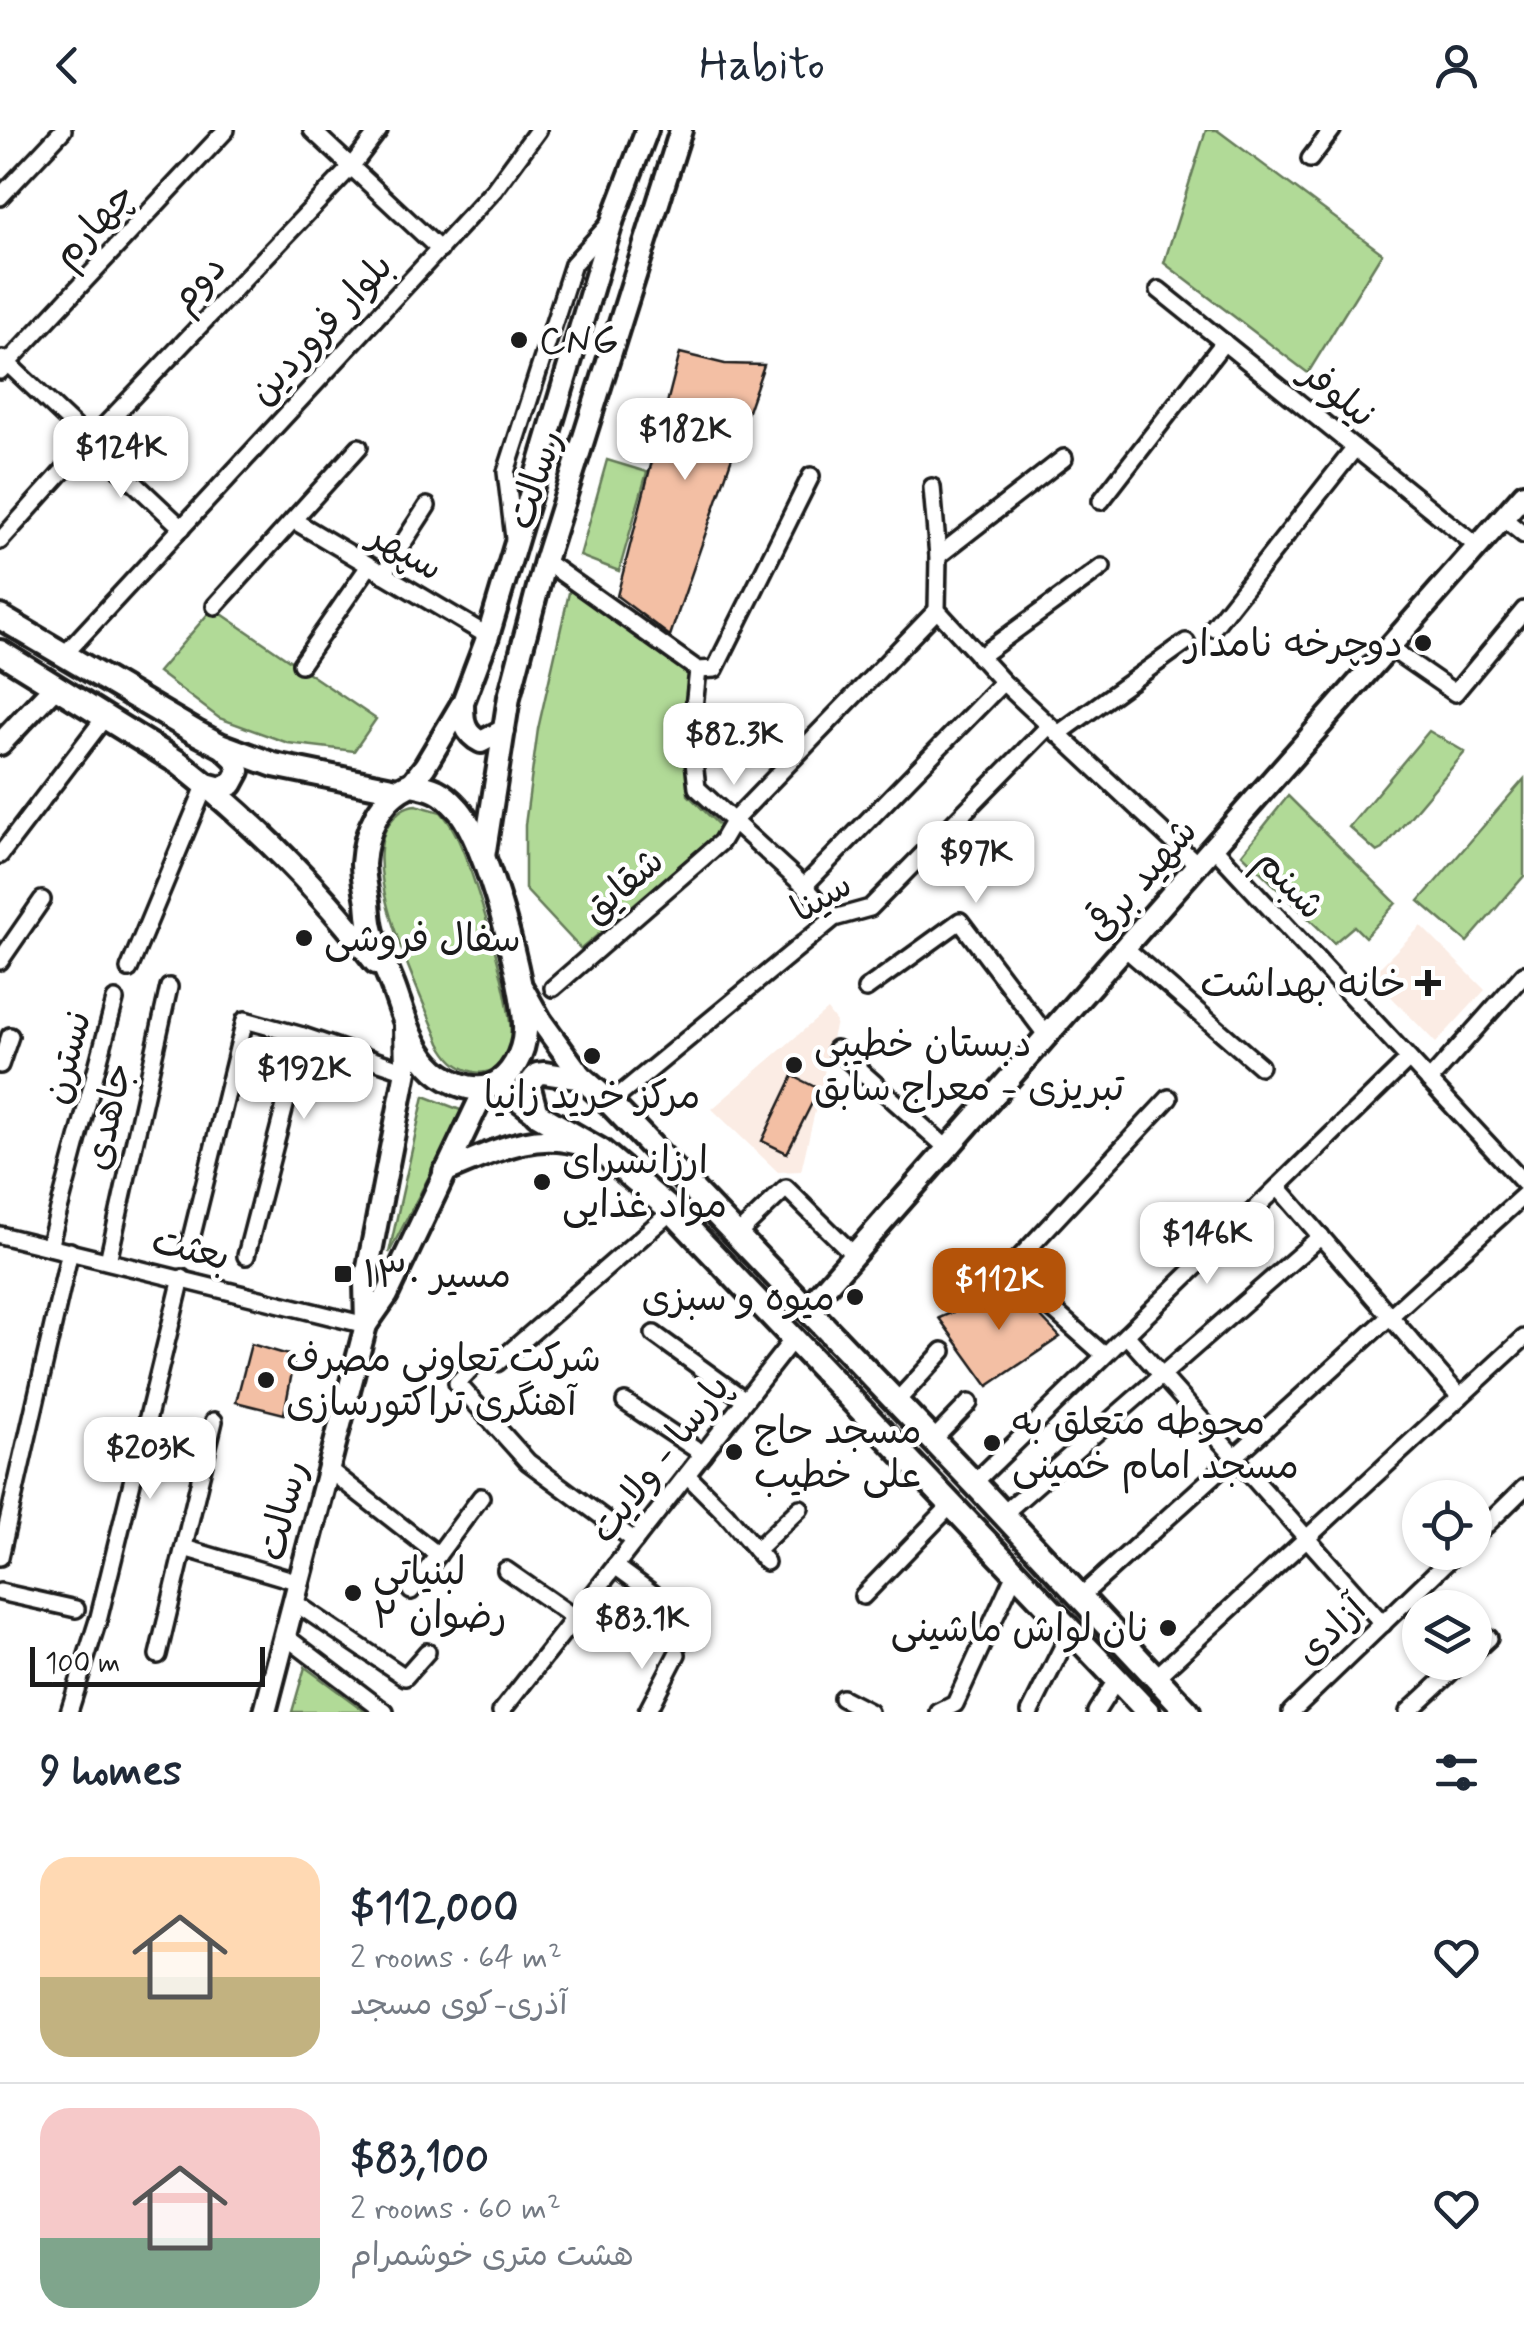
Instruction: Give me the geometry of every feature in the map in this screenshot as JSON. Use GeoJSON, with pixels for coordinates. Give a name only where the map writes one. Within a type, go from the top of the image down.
{"type":"FeatureCollection","features":[{"type":"Feature","properties":{"kind":"highway"},"geometry":{"type":"LineString","coordinates":[[0,617],[220,745],[274,765],[404,787],[433,788],[460,810],[484,857],[521,986],[525,1032],[522,1050],[514,1066],[491,1085],[470,1087],[455,1083],[430,1065],[405,1019],[372,931],[363,865],[372,820],[404,787]]}},
{"type":"Feature","properties":{"kind":"highway"},"geometry":{"type":"LineString","coordinates":[[0,652],[179,763],[206,784],[320,894],[392,982]]}},
{"type":"Feature","properties":{"kind":"highway"},"geometry":{"type":"LineString","coordinates":[[583,1078],[974,1482],[1188,1712]]}},
{"type":"Feature","properties":{"kind":"highway"},"geometry":{"type":"LineString","coordinates":[[537,1114],[601,1151],[672,1211],[1148,1712]]}},
{"type":"Feature","properties":{"kind":"main road","name":"رسالت"},"geometry":{"type":"LineString","coordinates":[[404,787],[425,766],[464,702],[516,547],[614,219],[646,130]]}},
{"type":"Feature","properties":{"kind":"main road","name":"رسالت"},"geometry":{"type":"LineString","coordinates":[[484,857],[509,697],[545,561],[682,130]]}},
{"type":"Feature","properties":{"kind":"main road","name":"شهید برقی"},"geometry":{"type":"LineString","coordinates":[[807,1308],[1524,494]]}},
{"type":"Feature","properties":{"kind":"main road"},"geometry":{"type":"LineString","coordinates":[[0,744],[55,686]]}},
{"type":"Feature","properties":{"kind":"main road"},"geometry":{"type":"LineString","coordinates":[[464,702],[463,724],[471,737],[481,742],[504,730]]}},
{"type":"Feature","properties":{"kind":"main road"},"geometry":{"type":"LineString","coordinates":[[206,784],[220,788],[232,784],[239,771],[235,759],[220,745]]}},
{"type":"Feature","properties":{"kind":"main road"},"geometry":{"type":"LineString","coordinates":[[521,986],[583,1078]]}},
{"type":"Feature","properties":{"kind":"main road","name":"رسالت"},"geometry":{"type":"LineString","coordinates":[[265,1712],[366,1326],[365,1283],[406,1071],[405,1019]]}},
{"type":"Feature","properties":{"kind":"main road"},"geometry":{"type":"LineString","coordinates":[[537,1114],[529,1084],[537,1074],[583,1078]]}},
{"type":"Feature","properties":{"kind":"main road","name":"رسالت"},"geometry":{"type":"LineString","coordinates":[[366,1326],[387,1296],[444,1172],[491,1085]]}},
{"type":"Feature","properties":{"kind":"main road"},"geometry":{"type":"LineString","coordinates":[[491,1085],[537,1114]]}},
{"type":"Feature","properties":{"kind":"main road"},"geometry":{"type":"LineString","coordinates":[[444,1172],[510,1145],[544,1138],[601,1151]]}},
{"type":"Feature","properties":{"kind":"street"},"geometry":{"type":"LineString","coordinates":[[0,197],[63,130]]}},
{"type":"Feature","properties":{"kind":"street","name":"چهارم"},"geometry":{"type":"LineString","coordinates":[[2,364],[226,130]]}},
{"type":"Feature","properties":{"kind":"street"},"geometry":{"type":"LineString","coordinates":[[312,130],[440,250]]}},
{"type":"Feature","properties":{"kind":"street","name":"دوم"},"geometry":{"type":"LineString","coordinates":[[0,540],[352,168],[379,130]]}},
{"type":"Feature","properties":{"kind":"street","name":"بلوار فروردین"},"geometry":{"type":"LineString","coordinates":[[64,654],[440,250],[494,190],[538,130]]}},
{"type":"Feature","properties":{"kind":"street"},"geometry":{"type":"LineString","coordinates":[[1310,158],[1332,130]]}},
{"type":"Feature","properties":{"kind":"street"},"geometry":{"type":"LineString","coordinates":[[516,547],[506,472],[573,264],[614,219]]}},
{"type":"Feature","properties":{"kind":"street","name":"نیلوفر"},"geometry":{"type":"LineString","coordinates":[[1159,290],[1478,547]]}},
{"type":"Feature","properties":{"kind":"street"},"geometry":{"type":"LineString","coordinates":[[1101,501],[1224,342]]}},
{"type":"Feature","properties":{"kind":"street"},"geometry":{"type":"LineString","coordinates":[[2,364],[182,528]]}},
{"type":"Feature","properties":{"kind":"street"},"geometry":{"type":"LineString","coordinates":[[215,606],[359,446]]}},
{"type":"Feature","properties":{"kind":"street"},"geometry":{"type":"LineString","coordinates":[[1213,628],[1354,448]]}},
{"type":"Feature","properties":{"kind":"street"},"geometry":{"type":"LineString","coordinates":[[938,556],[1064,458]]}},
{"type":"Feature","properties":{"kind":"street"},"geometry":{"type":"LineString","coordinates":[[545,561],[698,670],[715,669],[811,476]]}},
{"type":"Feature","properties":{"kind":"street"},"geometry":{"type":"LineString","coordinates":[[932,488],[938,556],[936,610],[1003,682],[1198,865]]}},
{"type":"Feature","properties":{"kind":"street"},"geometry":{"type":"LineString","coordinates":[[301,664],[426,506]]}},
{"type":"Feature","properties":{"kind":"street"},"geometry":{"type":"LineString","coordinates":[[1503,518],[1524,534]]}},
{"type":"Feature","properties":{"kind":"street","name":"سپهر"},"geometry":{"type":"LineString","coordinates":[[293,520],[488,636]]}},
{"type":"Feature","properties":{"kind":"street"},"geometry":{"type":"LineString","coordinates":[[979,656],[1102,567]]}},
{"type":"Feature","properties":{"kind":"street","name":"شقایق"},"geometry":{"type":"LineString","coordinates":[[554,988],[721,842],[734,820],[936,610]]}},
{"type":"Feature","properties":{"kind":"street"},"geometry":{"type":"LineString","coordinates":[[1390,648],[1455,693],[1524,610]]}},
{"type":"Feature","properties":{"kind":"street","name":"سینا"},"geometry":{"type":"LineString","coordinates":[[610,1103],[834,918],[870,908],[1053,730],[1186,642]]}},
{"type":"Feature","properties":{"kind":"street"},"geometry":{"type":"LineString","coordinates":[[698,670],[691,735],[697,788],[834,918]]}},
{"type":"Feature","properties":{"kind":"street"},"geometry":{"type":"LineString","coordinates":[[804,886],[1003,682]]}},
{"type":"Feature","properties":{"kind":"street"},"geometry":{"type":"LineString","coordinates":[[0,856],[105,717]]}},
{"type":"Feature","properties":{"kind":"street"},"geometry":{"type":"LineString","coordinates":[[129,969],[206,784]]}},
{"type":"Feature","properties":{"kind":"street","name":"شبنم"},"geometry":{"type":"LineString","coordinates":[[1214,848],[1524,1184]]}},
{"type":"Feature","properties":{"kind":"street"},"geometry":{"type":"LineString","coordinates":[[0,962],[42,900]]}},
{"type":"Feature","properties":{"kind":"street"},"geometry":{"type":"LineString","coordinates":[[866,989],[960,922],[1047,1036]]}},
{"type":"Feature","properties":{"kind":"street"},"geometry":{"type":"LineString","coordinates":[[1125,948],[1260,1066]]}},
{"type":"Feature","properties":{"kind":"street"},"geometry":{"type":"LineString","coordinates":[[1429,1080],[1524,974]]}},
{"type":"Feature","properties":{"kind":"street","name":"جاهدی"},"geometry":{"type":"LineString","coordinates":[[108,1260],[170,986]]}},
{"type":"Feature","properties":{"kind":"street","name":"نسترن"},"geometry":{"type":"LineString","coordinates":[[49,1246],[116,1000]]}},
{"type":"Feature","properties":{"kind":"street"},"geometry":{"type":"LineString","coordinates":[[189,1247],[245,1020],[406,1071]]}},
{"type":"Feature","properties":{"kind":"street"},"geometry":{"type":"LineString","coordinates":[[0,1066],[10,1036]]}},
{"type":"Feature","properties":{"kind":"street"},"geometry":{"type":"LineString","coordinates":[[246,1256],[303,1036]]}},
{"type":"Feature","properties":{"kind":"street"},"geometry":{"type":"LineString","coordinates":[[836,1048],[948,1149]]}},
{"type":"Feature","properties":{"kind":"street"},"geometry":{"type":"LineString","coordinates":[[974,1482],[1409,1059]]}},
{"type":"Feature","properties":{"kind":"street"},"geometry":{"type":"LineString","coordinates":[[1104,1355],[1008,1270],[1169,1098]]}},
{"type":"Feature","properties":{"kind":"street"},"geometry":{"type":"LineString","coordinates":[[1278,1186],[1460,1397]]}},
{"type":"Feature","properties":{"kind":"street"},"geometry":{"type":"LineString","coordinates":[[737,1234],[786,1188],[854,1255]]}},
{"type":"Feature","properties":{"kind":"street"},"geometry":{"type":"LineString","coordinates":[[1080,1596],[1524,1195]]}},
{"type":"Feature","properties":{"kind":"street"},"geometry":{"type":"LineString","coordinates":[[497,1363],[672,1211]]}},
{"type":"Feature","properties":{"kind":"street","name":"بعثت"},"geometry":{"type":"LineString","coordinates":[[0,1235],[366,1326]]}},
{"type":"Feature","properties":{"kind":"street"},"geometry":{"type":"LineString","coordinates":[[1003,1514],[1320,1236]]}},
{"type":"Feature","properties":{"kind":"street"},"geometry":{"type":"LineString","coordinates":[[0,1557],[70,1252]]}},
{"type":"Feature","properties":{"kind":"street"},"geometry":{"type":"LineString","coordinates":[[68,1712],[99,1617],[182,1278]]}},
{"type":"Feature","properties":{"kind":"street"},"geometry":{"type":"LineString","coordinates":[[654,1334],[746,1400]]}},
{"type":"Feature","properties":{"kind":"street"},"geometry":{"type":"LineString","coordinates":[[1126,1334],[1383,1624]]}},
{"type":"Feature","properties":{"kind":"street"},"geometry":{"type":"LineString","coordinates":[[1156,1678],[1524,1338]]}},
{"type":"Feature","properties":{"kind":"street","name":"پارسا - ولایت"},"geometry":{"type":"LineString","coordinates":[[501,1712],[794,1339]]}},
{"type":"Feature","properties":{"kind":"street"},"geometry":{"type":"LineString","coordinates":[[896,1402],[943,1351]]}},
{"type":"Feature","properties":{"kind":"street"},"geometry":{"type":"LineString","coordinates":[[472,1368],[457,1384],[528,1462],[635,1541]]}},
{"type":"Feature","properties":{"kind":"street"},"geometry":{"type":"LineString","coordinates":[[625,1402],[703,1454]]}},
{"type":"Feature","properties":{"kind":"street"},"geometry":{"type":"LineString","coordinates":[[932,1440],[969,1402]]}},
{"type":"Feature","properties":{"kind":"street"},"geometry":{"type":"LineString","coordinates":[[158,1655],[214,1421]]}},
{"type":"Feature","properties":{"kind":"street"},"geometry":{"type":"LineString","coordinates":[[328,1470],[438,1555]]}},
{"type":"Feature","properties":{"kind":"street"},"geometry":{"type":"LineString","coordinates":[[686,1474],[761,1556],[800,1508]]}},
{"type":"Feature","properties":{"kind":"street"},"geometry":{"type":"LineString","coordinates":[[1492,1519],[1524,1488]]}},
{"type":"Feature","properties":{"kind":"street"},"geometry":{"type":"LineString","coordinates":[[411,1592],[481,1497]]}},
{"type":"Feature","properties":{"kind":"street"},"geometry":{"type":"LineString","coordinates":[[862,1596],[952,1504]]}},
{"type":"Feature","properties":{"kind":"street"},"geometry":{"type":"LineString","coordinates":[[184,1548],[297,1592],[405,1677],[428,1652]]}},
{"type":"Feature","properties":{"kind":"street"},"geometry":{"type":"LineString","coordinates":[[615,1566],[667,1604]]}},
{"type":"Feature","properties":{"kind":"street"},"geometry":{"type":"LineString","coordinates":[[506,1570],[575,1618]]}},
{"type":"Feature","properties":{"kind":"street","name":"آزادی"},"geometry":{"type":"LineString","coordinates":[[1291,1712],[1439,1570]]}},
{"type":"Feature","properties":{"kind":"street"},"geometry":{"type":"LineString","coordinates":[[939,1712],[956,1704],[1016,1571]]}},
{"type":"Feature","properties":{"kind":"street"},"geometry":{"type":"LineString","coordinates":[[0,1592],[76,1609]]}},
{"type":"Feature","properties":{"kind":"street"},"geometry":{"type":"LineString","coordinates":[[1030,1712],[1071,1630]]}},
{"type":"Feature","properties":{"kind":"street"},"geometry":{"type":"LineString","coordinates":[[286,1636],[385,1712]]}},
{"type":"Feature","properties":{"kind":"street"},"geometry":{"type":"LineString","coordinates":[[646,1712],[677,1654]]}},
{"type":"Feature","properties":{"kind":"street"},"geometry":{"type":"LineString","coordinates":[[1096,1712],[1117,1680]]}},
{"type":"Feature","properties":{"kind":"street"},"geometry":{"type":"LineString","coordinates":[[1408,1712],[1443,1680]]}},
{"type":"Feature","properties":{"kind":"street"},"geometry":{"type":"LineString","coordinates":[[842,1698],[869,1712]]}},
{"type":"Feature","properties":{"kind":"shaded area","name":"خانه بهداشت"},"geometry":{"type":"Polygon","coordinates":[[[1421,926],[1485,990],[1436,1043],[1371,976],[1421,926]]]}},
{"type":"Feature","properties":{"kind":"shaded area","name":"دبستان خطیبی تبریزی - معراج سابق"},"geometry":{"type":"Polygon","coordinates":[[[827,1010],[836,1022],[801,1171],[778,1172],[712,1109],[827,1010]]]}},
{"type":"Feature","properties":{"kind":"green space"},"geometry":{"type":"Polygon","coordinates":[[[1206,130],[1217,130],[1382,253],[1308,373],[1164,263],[1206,130]]]}},
{"type":"Feature","properties":{"kind":"green space"},"geometry":{"type":"Polygon","coordinates":[[[607,460],[647,472],[619,571],[580,556],[607,460]]]}},
{"type":"Feature","properties":{"kind":"green space"},"geometry":{"type":"Polygon","coordinates":[[[571,584],[691,674],[685,736],[688,795],[723,829],[581,949],[525,889],[525,825],[538,729],[571,584]]]}},
{"type":"Feature","properties":{"kind":"green space"},"geometry":{"type":"Polygon","coordinates":[[[213,608],[376,719],[354,751],[288,743],[219,718],[158,672],[213,608]]]}},
{"type":"Feature","properties":{"kind":"green space"},"geometry":{"type":"Polygon","coordinates":[[[1429,731],[1465,752],[1377,852],[1349,827],[1429,731]]]}},
{"type":"Feature","properties":{"kind":"green space"},"geometry":{"type":"Polygon","coordinates":[[[1524,779],[1524,876],[1467,942],[1419,901],[1524,779]]]}},
{"type":"Feature","properties":{"kind":"green space"},"geometry":{"type":"Polygon","coordinates":[[[1288,796],[1396,903],[1365,937],[1354,926],[1334,943],[1242,854],[1288,796]]]}},
{"type":"Feature","properties":{"kind":"green space"},"geometry":{"type":"Polygon","coordinates":[[[416,805],[441,812],[453,829],[472,875],[501,974],[511,1032],[510,1050],[501,1065],[485,1072],[463,1068],[443,1048],[407,963],[386,898],[382,841],[396,815],[416,805]]]}},
{"type":"Feature","properties":{"kind":"green space"},"geometry":{"type":"Polygon","coordinates":[[[424,1096],[463,1111],[389,1253],[424,1096]]]}},
{"type":"Feature","properties":{"kind":"green space"},"geometry":{"type":"Polygon","coordinates":[[[305,1667],[366,1712],[292,1712],[305,1667]]]}},
{"type":"Feature","properties":{"kind":"building"},"geometry":{"type":"Polygon","coordinates":[[[680,353],[725,364],[764,365],[670,636],[617,596],[680,353]]]}},
{"type":"Feature","properties":{"kind":"building"},"geometry":{"type":"Polygon","coordinates":[[[793,1076],[819,1089],[787,1153],[762,1141],[793,1076]]]}},
{"type":"Feature","properties":{"kind":"building"},"geometry":{"type":"Polygon","coordinates":[[[1012,1287],[1060,1337],[988,1386],[939,1318],[1012,1287]]]}},
{"type":"Feature","properties":{"kind":"building","name":"شرکت تعاونی مصرف آهنگری تراکتورسازی"},"geometry":{"type":"Polygon","coordinates":[[[251,1344],[295,1357],[284,1414],[236,1402],[251,1344]]]}},
{"type":"Feature","properties":{"kind":"place","name":"CNG"},"geometry":{"type":"Point","coordinates":[519,340]}},
{"type":"Feature","properties":{"kind":"place","name":"دوچرخه نامدار"},"geometry":{"type":"Point","coordinates":[1423,643]}},
{"type":"Feature","properties":{"kind":"place","name":"سفال فروشی"},"geometry":{"type":"Point","coordinates":[304,938]}},
{"type":"Feature","properties":{"kind":"place","name":"خانه بهداشت"},"geometry":{"type":"Point","coordinates":[1428,983]}},
{"type":"Feature","properties":{"kind":"place","name":"مرکز خرید زانیا"},"geometry":{"type":"Point","coordinates":[592,1056]}},
{"type":"Feature","properties":{"kind":"place","name":"دبستان خطیبی تبریزی - معراج سابق"},"geometry":{"type":"Point","coordinates":[794,1065]}},
{"type":"Feature","properties":{"kind":"place","name":"ارزانسرای مواد غذایی"},"geometry":{"type":"Point","coordinates":[542,1182]}},
{"type":"Feature","properties":{"kind":"place","name":"مسیر ۱۳۰"},"geometry":{"type":"Point","coordinates":[343,1274]}},
{"type":"Feature","properties":{"kind":"place","name":"میوه و سبزی"},"geometry":{"type":"Point","coordinates":[855,1297]}},
{"type":"Feature","properties":{"kind":"place","name":"شرکت تعاونی مصرف آهنگری تراکتورسازی"},"geometry":{"type":"Point","coordinates":[266,1380]}},
{"type":"Feature","properties":{"kind":"place","name":"محوطه متعلق به مسجد امام خمینی"},"geometry":{"type":"Point","coordinates":[992,1443]}},
{"type":"Feature","properties":{"kind":"place","name":"مسجد حاج علی خطیب"},"geometry":{"type":"Point","coordinates":[734,1452]}},
{"type":"Feature","properties":{"kind":"place","name":"لبنیاتی رضوان ۲"},"geometry":{"type":"Point","coordinates":[353,1593]}},
{"type":"Feature","properties":{"kind":"place","name":"نان لواش ماشینی"},"geometry":{"type":"Point","coordinates":[1168,1628]}}]}
